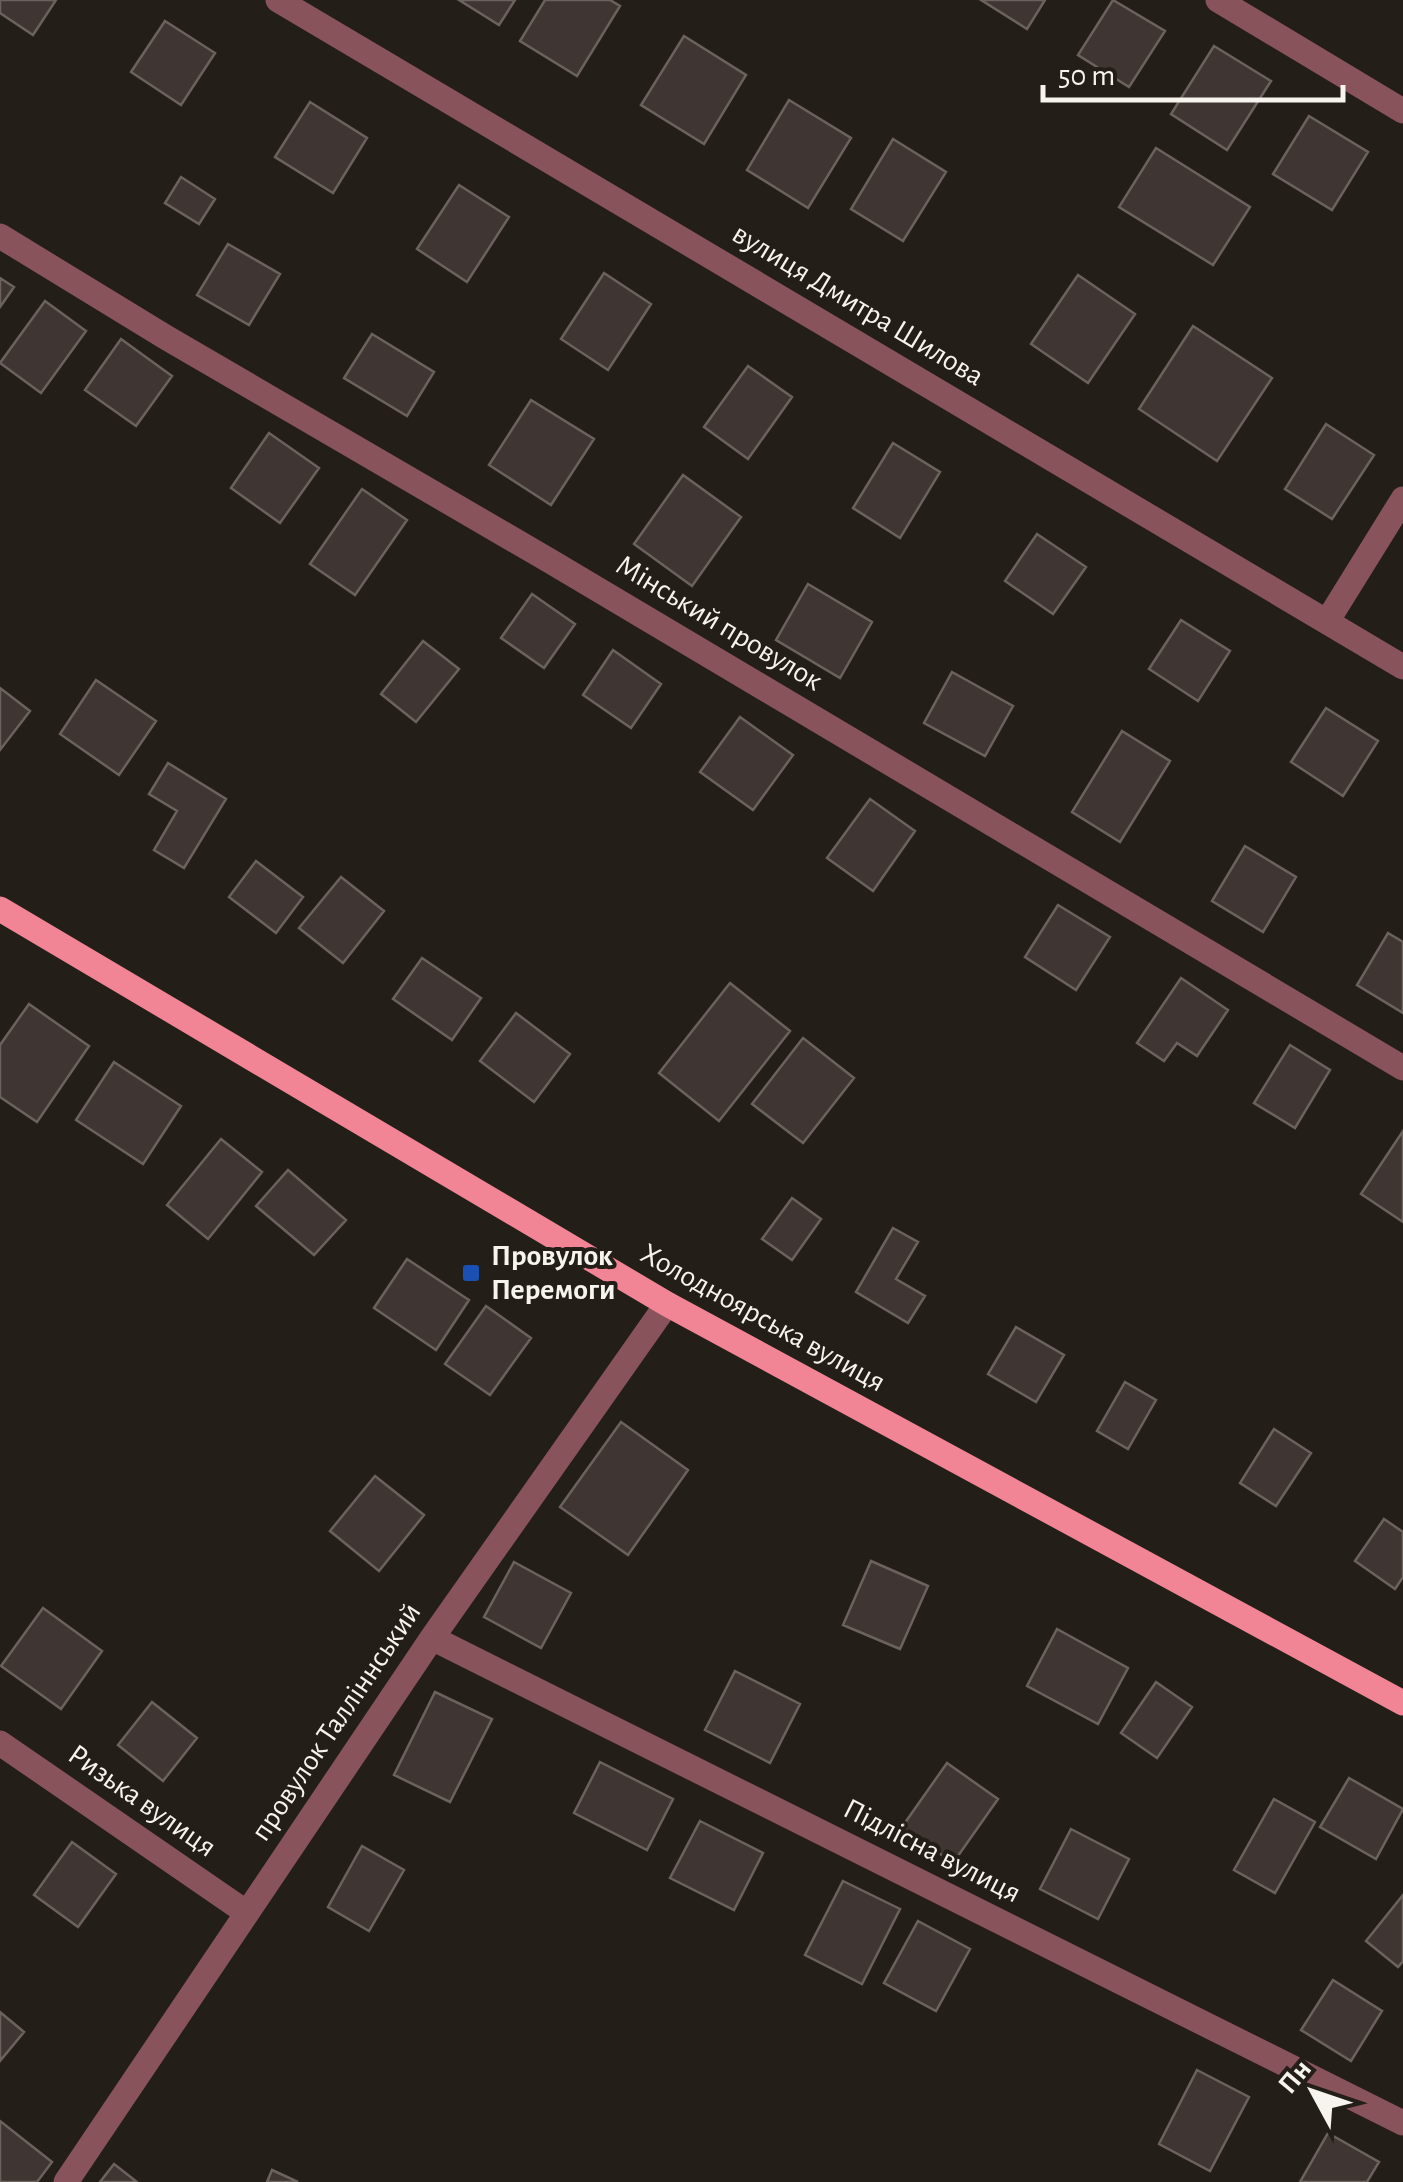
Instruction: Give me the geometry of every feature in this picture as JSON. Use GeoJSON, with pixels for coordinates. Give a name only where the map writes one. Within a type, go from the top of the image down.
{"type":"FeatureCollection","features":[{"type":"Feature","properties":{"kind":"main road","name":"Холодноярська вулиця"},"geometry":{"type":"LineString","coordinates":[[0,909],[668,1304],[1403,1703]]}},
{"type":"Feature","properties":{"kind":"street","name":"вулиця Дмитра Шилова"},"geometry":{"type":"LineString","coordinates":[[278,0],[1403,667]]}},
{"type":"Feature","properties":{"kind":"street"},"geometry":{"type":"LineString","coordinates":[[1218,0],[1403,111]]}},
{"type":"Feature","properties":{"kind":"street","name":"Мінський провулок"},"geometry":{"type":"LineString","coordinates":[[0,236],[166,338],[567,571],[1403,1068]]}},
{"type":"Feature","properties":{"kind":"street"},"geometry":{"type":"LineString","coordinates":[[1328,620],[1403,499]]}},
{"type":"Feature","properties":{"kind":"street","name":"провулок Талліннський"},"geometry":{"type":"LineString","coordinates":[[66,2182],[432,1638],[668,1304]]}},
{"type":"Feature","properties":{"kind":"street","name":"Підлісна вулиця"},"geometry":{"type":"LineString","coordinates":[[432,1638],[1403,2123]]}},
{"type":"Feature","properties":{"kind":"street","name":"Ризька вулиця"},"geometry":{"type":"LineString","coordinates":[[0,1742],[247,1913]]}},
{"type":"Feature","properties":{"kind":"building"},"geometry":{"type":"Polygon","coordinates":[[[0,0],[56,0],[33,35],[0,13],[0,0]]]}},
{"type":"Feature","properties":{"kind":"building"},"geometry":{"type":"Polygon","coordinates":[[[459,0],[515,0],[499,25],[459,0]]]}},
{"type":"Feature","properties":{"kind":"building"},"geometry":{"type":"Polygon","coordinates":[[[545,0],[610,0],[620,6],[577,76],[520,41],[545,0]]]}},
{"type":"Feature","properties":{"kind":"building"},"geometry":{"type":"Polygon","coordinates":[[[981,0],[1045,0],[1027,29],[981,0]]]}},
{"type":"Feature","properties":{"kind":"building"},"geometry":{"type":"Polygon","coordinates":[[[1113,0],[1165,31],[1129,87],[1078,55],[1113,0]]]}},
{"type":"Feature","properties":{"kind":"building"},"geometry":{"type":"Polygon","coordinates":[[[165,21],[215,53],[181,105],[131,72],[165,21]]]}},
{"type":"Feature","properties":{"kind":"building"},"geometry":{"type":"Polygon","coordinates":[[[684,36],[746,75],[704,144],[641,105],[684,36]]]}},
{"type":"Feature","properties":{"kind":"building"},"geometry":{"type":"Polygon","coordinates":[[[1214,46],[1271,81],[1227,150],[1171,114],[1214,46]]]}},
{"type":"Feature","properties":{"kind":"building"},"geometry":{"type":"Polygon","coordinates":[[[789,100],[851,138],[808,208],[747,170],[789,100]]]}},
{"type":"Feature","properties":{"kind":"building"},"geometry":{"type":"Polygon","coordinates":[[[310,102],[367,138],[333,193],[275,157],[310,102]]]}},
{"type":"Feature","properties":{"kind":"building"},"geometry":{"type":"Polygon","coordinates":[[[1309,116],[1368,152],[1332,210],[1273,174],[1309,116]]]}},
{"type":"Feature","properties":{"kind":"building"},"geometry":{"type":"Polygon","coordinates":[[[893,139],[946,172],[903,241],[851,209],[893,139]]]}},
{"type":"Feature","properties":{"kind":"building"},"geometry":{"type":"Polygon","coordinates":[[[1156,148],[1250,207],[1213,265],[1119,207],[1156,148]]]}},
{"type":"Feature","properties":{"kind":"building"},"geometry":{"type":"Polygon","coordinates":[[[181,177],[215,199],[199,224],[165,203],[181,177]]]}},
{"type":"Feature","properties":{"kind":"building"},"geometry":{"type":"Polygon","coordinates":[[[459,185],[509,217],[467,282],[417,249],[459,185]]]}},
{"type":"Feature","properties":{"kind":"building"},"geometry":{"type":"Polygon","coordinates":[[[228,244],[280,274],[249,325],[197,295],[228,244]]]}},
{"type":"Feature","properties":{"kind":"building"},"geometry":{"type":"Polygon","coordinates":[[[604,273],[651,304],[608,370],[561,339],[604,273]]]}},
{"type":"Feature","properties":{"kind":"building"},"geometry":{"type":"Polygon","coordinates":[[[1078,275],[1135,314],[1088,383],[1031,344],[1078,275]]]}},
{"type":"Feature","properties":{"kind":"building"},"geometry":{"type":"Polygon","coordinates":[[[0,278],[14,287],[0,307],[0,278]]]}},
{"type":"Feature","properties":{"kind":"building"},"geometry":{"type":"Polygon","coordinates":[[[45,301],[86,331],[41,393],[0,363],[45,301]]]}},
{"type":"Feature","properties":{"kind":"building"},"geometry":{"type":"Polygon","coordinates":[[[1193,326],[1272,378],[1217,461],[1139,409],[1193,326]]]}},
{"type":"Feature","properties":{"kind":"building"},"geometry":{"type":"Polygon","coordinates":[[[372,334],[434,372],[407,416],[344,378],[372,334]]]}},
{"type":"Feature","properties":{"kind":"building"},"geometry":{"type":"Polygon","coordinates":[[[121,339],[172,376],[136,426],[85,390],[121,339]]]}},
{"type":"Feature","properties":{"kind":"building"},"geometry":{"type":"Polygon","coordinates":[[[748,366],[792,397],[748,459],[704,427],[748,366]]]}},
{"type":"Feature","properties":{"kind":"building"},"geometry":{"type":"Polygon","coordinates":[[[531,400],[594,439],[551,505],[489,465],[531,400]]]}},
{"type":"Feature","properties":{"kind":"building"},"geometry":{"type":"Polygon","coordinates":[[[1326,424],[1374,455],[1332,519],[1285,489],[1326,424]]]}},
{"type":"Feature","properties":{"kind":"building"},"geometry":{"type":"Polygon","coordinates":[[[269,433],[319,468],[280,523],[231,488],[269,433]]]}},
{"type":"Feature","properties":{"kind":"building"},"geometry":{"type":"Polygon","coordinates":[[[893,443],[940,472],[900,538],[853,508],[893,443]]]}},
{"type":"Feature","properties":{"kind":"building"},"geometry":{"type":"Polygon","coordinates":[[[683,475],[741,517],[692,586],[634,544],[683,475]]]}},
{"type":"Feature","properties":{"kind":"building"},"geometry":{"type":"Polygon","coordinates":[[[362,489],[407,520],[355,595],[310,564],[362,489]]]}},
{"type":"Feature","properties":{"kind":"building"},"geometry":{"type":"Polygon","coordinates":[[[1037,534],[1086,567],[1053,614],[1005,581],[1037,534]]]}},
{"type":"Feature","properties":{"kind":"building"},"geometry":{"type":"Polygon","coordinates":[[[808,584],[872,622],[840,678],[776,640],[808,584]]]}},
{"type":"Feature","properties":{"kind":"building"},"geometry":{"type":"Polygon","coordinates":[[[532,594],[575,624],[544,668],[501,638],[532,594]]]}},
{"type":"Feature","properties":{"kind":"building"},"geometry":{"type":"Polygon","coordinates":[[[1181,620],[1230,651],[1198,701],[1149,669],[1181,620]]]}},
{"type":"Feature","properties":{"kind":"building"},"geometry":{"type":"Polygon","coordinates":[[[423,641],[459,669],[416,722],[381,694],[423,641]]]}},
{"type":"Feature","properties":{"kind":"building"},"geometry":{"type":"Polygon","coordinates":[[[613,650],[661,684],[631,728],[583,695],[613,650]]]}},
{"type":"Feature","properties":{"kind":"building"},"geometry":{"type":"Polygon","coordinates":[[[952,672],[1013,706],[985,756],[924,723],[952,672]]]}},
{"type":"Feature","properties":{"kind":"building"},"geometry":{"type":"Polygon","coordinates":[[[96,680],[156,721],[119,775],[60,734],[96,680]]]}},
{"type":"Feature","properties":{"kind":"building"},"geometry":{"type":"Polygon","coordinates":[[[0,688],[30,711],[0,750],[0,688]]]}},
{"type":"Feature","properties":{"kind":"building"},"geometry":{"type":"Polygon","coordinates":[[[1326,708],[1378,741],[1343,796],[1291,762],[1326,708]]]}},
{"type":"Feature","properties":{"kind":"building"},"geometry":{"type":"Polygon","coordinates":[[[740,717],[793,755],[753,810],[700,772],[740,717]]]}},
{"type":"Feature","properties":{"kind":"building"},"geometry":{"type":"Polygon","coordinates":[[[1122,731],[1170,761],[1120,842],[1072,812],[1122,731]]]}},
{"type":"Feature","properties":{"kind":"building"},"geometry":{"type":"Polygon","coordinates":[[[168,763],[226,799],[184,868],[154,850],[177,811],[149,794],[168,763]]]}},
{"type":"Feature","properties":{"kind":"building"},"geometry":{"type":"Polygon","coordinates":[[[870,799],[915,831],[873,891],[827,858],[870,799]]]}},
{"type":"Feature","properties":{"kind":"building"},"geometry":{"type":"Polygon","coordinates":[[[1245,846],[1296,877],[1263,932],[1212,901],[1245,846]]]}},
{"type":"Feature","properties":{"kind":"building"},"geometry":{"type":"Polygon","coordinates":[[[256,861],[303,897],[276,933],[229,897],[256,861]]]}},
{"type":"Feature","properties":{"kind":"building"},"geometry":{"type":"Polygon","coordinates":[[[341,877],[384,911],[343,963],[299,928],[341,877]]]}},
{"type":"Feature","properties":{"kind":"building"},"geometry":{"type":"Polygon","coordinates":[[[1058,905],[1110,937],[1076,990],[1025,957],[1058,905]]]}},
{"type":"Feature","properties":{"kind":"building"},"geometry":{"type":"Polygon","coordinates":[[[1388,933],[1403,942],[1403,1013],[1357,985],[1388,933]]]}},
{"type":"Feature","properties":{"kind":"building"},"geometry":{"type":"Polygon","coordinates":[[[422,958],[481,998],[452,1040],[393,999],[422,958]]]}},
{"type":"Feature","properties":{"kind":"building"},"geometry":{"type":"Polygon","coordinates":[[[1181,978],[1228,1010],[1197,1056],[1177,1043],[1164,1061],[1137,1043],[1181,978]]]}},
{"type":"Feature","properties":{"kind":"building"},"geometry":{"type":"Polygon","coordinates":[[[730,983],[790,1031],[719,1121],[659,1073],[730,983]]]}},
{"type":"Feature","properties":{"kind":"building"},"geometry":{"type":"Polygon","coordinates":[[[29,1004],[89,1046],[37,1122],[0,1097],[0,1045],[29,1004]]]}},
{"type":"Feature","properties":{"kind":"building"},"geometry":{"type":"Polygon","coordinates":[[[516,1013],[570,1054],[534,1102],[480,1061],[516,1013]]]}},
{"type":"Feature","properties":{"kind":"building"},"geometry":{"type":"Polygon","coordinates":[[[803,1038],[854,1078],[803,1143],[752,1104],[803,1038]]]}},
{"type":"Feature","properties":{"kind":"building"},"geometry":{"type":"Polygon","coordinates":[[[1290,1045],[1330,1070],[1295,1128],[1254,1103],[1290,1045]]]}},
{"type":"Feature","properties":{"kind":"building"},"geometry":{"type":"Polygon","coordinates":[[[114,1062],[181,1106],[143,1164],[76,1120],[114,1062]]]}},
{"type":"Feature","properties":{"kind":"building"},"geometry":{"type":"Polygon","coordinates":[[[1403,1131],[1403,1222],[1361,1194],[1403,1131]]]}},
{"type":"Feature","properties":{"kind":"building"},"geometry":{"type":"Polygon","coordinates":[[[221,1139],[262,1172],[208,1239],[167,1205],[221,1139]]]}},
{"type":"Feature","properties":{"kind":"building"},"geometry":{"type":"Polygon","coordinates":[[[288,1170],[346,1220],[314,1255],[256,1206],[288,1170]]]}},
{"type":"Feature","properties":{"kind":"building"},"geometry":{"type":"Polygon","coordinates":[[[792,1198],[821,1219],[792,1260],[762,1239],[792,1198]]]}},
{"type":"Feature","properties":{"kind":"building"},"geometry":{"type":"Polygon","coordinates":[[[893,1228],[918,1242],[896,1279],[925,1296],[908,1323],[856,1292],[893,1228]]]}},
{"type":"Feature","properties":{"kind":"building"},"geometry":{"type":"Polygon","coordinates":[[[407,1259],[469,1300],[436,1350],[374,1308],[407,1259]]]}},
{"type":"Feature","properties":{"kind":"building"},"geometry":{"type":"Polygon","coordinates":[[[486,1306],[531,1338],[490,1395],[445,1364],[486,1306]]]}},
{"type":"Feature","properties":{"kind":"building"},"geometry":{"type":"Polygon","coordinates":[[[1016,1327],[1064,1355],[1036,1402],[988,1374],[1016,1327]]]}},
{"type":"Feature","properties":{"kind":"building"},"geometry":{"type":"Polygon","coordinates":[[[1125,1382],[1156,1400],[1128,1449],[1097,1431],[1125,1382]]]}},
{"type":"Feature","properties":{"kind":"building"},"geometry":{"type":"Polygon","coordinates":[[[621,1422],[688,1470],[628,1555],[560,1507],[621,1422]]]}},
{"type":"Feature","properties":{"kind":"building"},"geometry":{"type":"Polygon","coordinates":[[[1274,1429],[1311,1453],[1276,1506],[1240,1483],[1274,1429]]]}},
{"type":"Feature","properties":{"kind":"building"},"geometry":{"type":"Polygon","coordinates":[[[375,1476],[424,1515],[379,1571],[330,1531],[375,1476]]]}},
{"type":"Feature","properties":{"kind":"building"},"geometry":{"type":"Polygon","coordinates":[[[1384,1519],[1403,1532],[1403,1577],[1395,1589],[1355,1561],[1384,1519]]]}},
{"type":"Feature","properties":{"kind":"building"},"geometry":{"type":"Polygon","coordinates":[[[871,1561],[928,1586],[900,1649],[843,1625],[871,1561]]]}},
{"type":"Feature","properties":{"kind":"building"},"geometry":{"type":"Polygon","coordinates":[[[514,1562],[571,1593],[541,1648],[484,1617],[514,1562]]]}},
{"type":"Feature","properties":{"kind":"building"},"geometry":{"type":"Polygon","coordinates":[[[43,1608],[102,1651],[61,1709],[1,1666],[43,1608]]]}},
{"type":"Feature","properties":{"kind":"building"},"geometry":{"type":"Polygon","coordinates":[[[1057,1629],[1128,1668],[1098,1724],[1027,1686],[1057,1629]]]}},
{"type":"Feature","properties":{"kind":"building"},"geometry":{"type":"Polygon","coordinates":[[[735,1671],[800,1704],[770,1763],[705,1730],[735,1671]]]}},
{"type":"Feature","properties":{"kind":"building"},"geometry":{"type":"Polygon","coordinates":[[[1156,1682],[1192,1707],[1157,1758],[1121,1733],[1156,1682]]]}},
{"type":"Feature","properties":{"kind":"building"},"geometry":{"type":"Polygon","coordinates":[[[435,1692],[492,1719],[450,1802],[394,1775],[435,1692]]]}},
{"type":"Feature","properties":{"kind":"building"},"geometry":{"type":"Polygon","coordinates":[[[152,1702],[197,1738],[163,1781],[118,1745],[152,1702]]]}},
{"type":"Feature","properties":{"kind":"building"},"geometry":{"type":"Polygon","coordinates":[[[600,1762],[673,1799],[647,1850],[574,1813],[600,1762]]]}},
{"type":"Feature","properties":{"kind":"building"},"geometry":{"type":"Polygon","coordinates":[[[947,1763],[998,1799],[953,1863],[902,1827],[947,1763]]]}},
{"type":"Feature","properties":{"kind":"building"},"geometry":{"type":"Polygon","coordinates":[[[1349,1778],[1403,1809],[1376,1859],[1320,1827],[1349,1778]]]}},
{"type":"Feature","properties":{"kind":"building"},"geometry":{"type":"Polygon","coordinates":[[[1274,1799],[1315,1822],[1275,1893],[1234,1870],[1274,1799]]]}},
{"type":"Feature","properties":{"kind":"building"},"geometry":{"type":"Polygon","coordinates":[[[700,1821],[763,1853],[734,1910],[670,1878],[700,1821]]]}},
{"type":"Feature","properties":{"kind":"building"},"geometry":{"type":"Polygon","coordinates":[[[1071,1829],[1129,1859],[1098,1919],[1040,1889],[1071,1829]]]}},
{"type":"Feature","properties":{"kind":"building"},"geometry":{"type":"Polygon","coordinates":[[[72,1842],[116,1874],[78,1927],[34,1895],[72,1842]]]}},
{"type":"Feature","properties":{"kind":"building"},"geometry":{"type":"Polygon","coordinates":[[[362,1846],[404,1870],[369,1931],[328,1907],[362,1846]]]}},
{"type":"Feature","properties":{"kind":"building"},"geometry":{"type":"Polygon","coordinates":[[[843,1881],[900,1909],[862,1984],[805,1955],[843,1881]]]}},
{"type":"Feature","properties":{"kind":"building"},"geometry":{"type":"Polygon","coordinates":[[[1403,1895],[1403,1961],[1398,1967],[1366,1941],[1403,1895]]]}},
{"type":"Feature","properties":{"kind":"building"},"geometry":{"type":"Polygon","coordinates":[[[918,1921],[970,1949],[936,2011],[884,1983],[918,1921]]]}},
{"type":"Feature","properties":{"kind":"building"},"geometry":{"type":"Polygon","coordinates":[[[1333,1980],[1382,2011],[1351,2061],[1301,2030],[1333,1980]]]}},
{"type":"Feature","properties":{"kind":"building"},"geometry":{"type":"Polygon","coordinates":[[[0,2012],[24,2032],[0,2061],[0,2012]]]}},
{"type":"Feature","properties":{"kind":"building"},"geometry":{"type":"Polygon","coordinates":[[[1197,2070],[1249,2097],[1210,2171],[1159,2144],[1197,2070]]]}},
{"type":"Feature","properties":{"kind":"building"},"geometry":{"type":"Polygon","coordinates":[[[0,2121],[52,2162],[37,2182],[0,2182],[0,2121]]]}},
{"type":"Feature","properties":{"kind":"building"},"geometry":{"type":"Polygon","coordinates":[[[1328,2133],[1379,2162],[1367,2182],[1300,2182],[1328,2133]]]}},
{"type":"Feature","properties":{"kind":"building"},"geometry":{"type":"Polygon","coordinates":[[[114,2164],[137,2182],[100,2182],[114,2164]]]}},
{"type":"Feature","properties":{"kind":"building"},"geometry":{"type":"Polygon","coordinates":[[[272,2170],[298,2182],[267,2182],[272,2170]]]}},
{"type":"Feature","properties":{"kind":"place","name":"Провулок Перемоги"},"geometry":{"type":"Point","coordinates":[471,1273]}}]}
